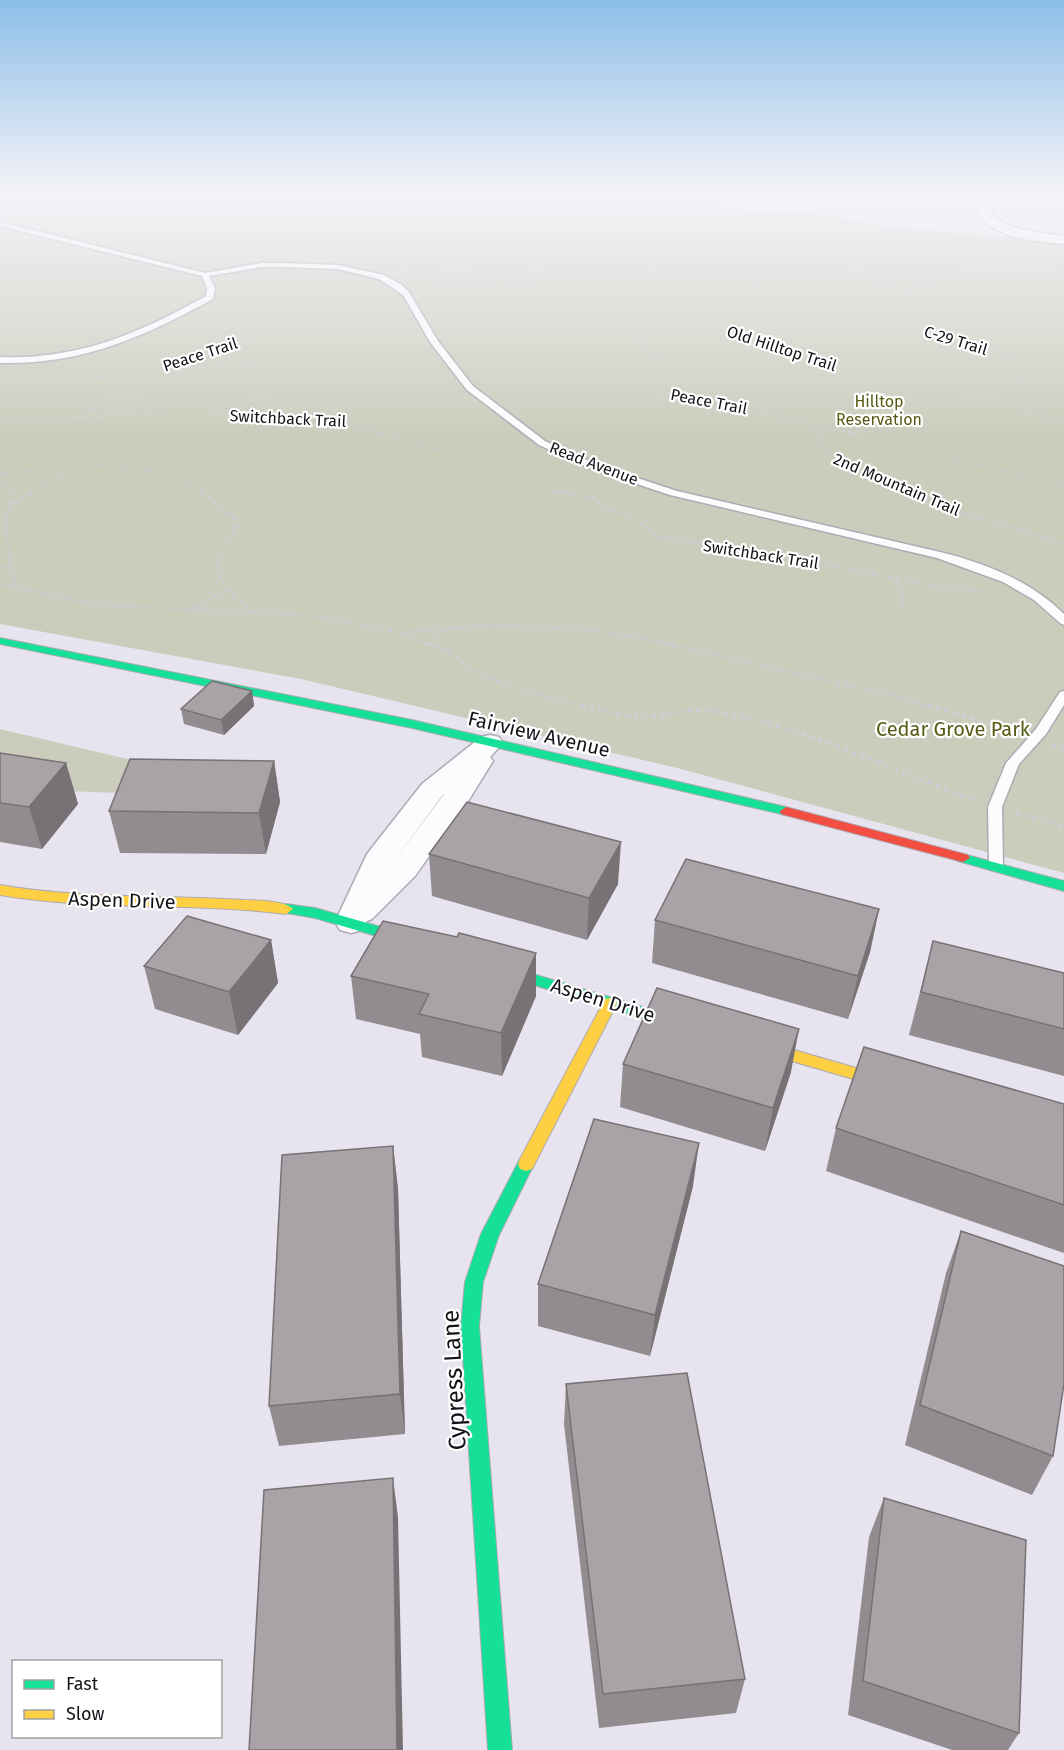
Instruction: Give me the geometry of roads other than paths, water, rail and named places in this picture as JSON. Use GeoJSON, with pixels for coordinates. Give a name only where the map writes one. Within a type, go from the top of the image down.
{"type":"FeatureCollection","features":[{"type":"Feature","properties":{"kind":"street","name":"Fairview Avenue"},"geometry":{"type":"LineString","coordinates":[[0,641],[412,724],[820,819],[1064,886]]}},
{"type":"Feature","properties":{"kind":"street"},"geometry":{"type":"LineString","coordinates":[[351,922],[405,869],[457,797],[490,743]]}},
{"type":"Feature","properties":{"kind":"street","name":"Aspen Drive"},"geometry":{"type":"LineString","coordinates":[[0,890],[28,896],[104,902],[250,903],[315,913],[430,947]]}},
{"type":"Feature","properties":{"kind":"street","name":"Aspen Drive"},"geometry":{"type":"LineString","coordinates":[[475,961],[701,1029]]}},
{"type":"Feature","properties":{"kind":"street","name":"Cypress Lane"},"geometry":{"type":"LineString","coordinates":[[500,1750],[471,1326],[474,1282],[490,1234],[610,1003]]}},
{"type":"Feature","properties":{"kind":"street"},"geometry":{"type":"LineString","coordinates":[[735,1039],[917,1092]]}},
{"type":"Feature","properties":{"kind":"lane"},"geometry":{"type":"LineString","coordinates":[[0,360],[34,360],[72,354],[122,341],[210,297],[212,288],[205,274]]}},
{"type":"Feature","properties":{"kind":"lane","name":"Read Avenue"},"geometry":{"type":"LineString","coordinates":[[367,274],[381,277],[399,287],[406,294],[434,342],[470,388],[542,443],[595,467],[674,493],[974,565],[1046,602],[1064,621]]}},
{"type":"Feature","properties":{"kind":"lane"},"geometry":{"type":"LineString","coordinates":[[996,867],[995,807],[1012,763],[1041,731],[1064,695]]}},
{"type":"Feature","properties":{"kind":"park label","name":"Hilltop Reservation"},"geometry":{"type":"Point","coordinates":[879,410]}},
{"type":"Feature","properties":{"kind":"park label","name":"Cedar Grove Park"},"geometry":{"type":"Point","coordinates":[953,729]}}]}
